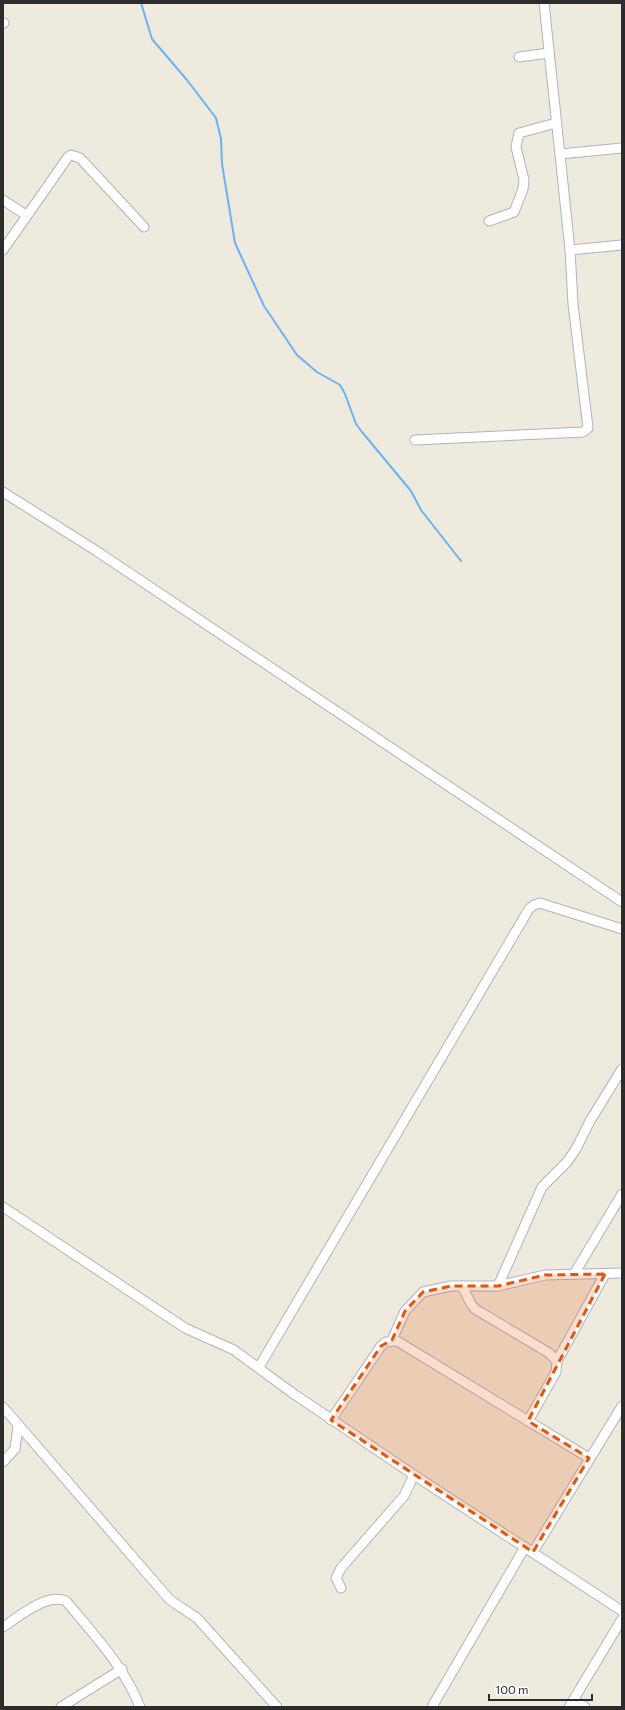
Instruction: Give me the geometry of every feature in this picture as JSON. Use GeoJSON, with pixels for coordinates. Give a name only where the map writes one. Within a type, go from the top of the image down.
{"type":"FeatureCollection","features":[{"type":"Feature","properties":{"kind":"street"},"geometry":{"type":"LineString","coordinates":[[415,440],[582,432],[588,428],[573,304],[570,250],[544,3]]}},
{"type":"Feature","properties":{"kind":"street"},"geometry":{"type":"LineString","coordinates":[[518,57],[549,53]]}},
{"type":"Feature","properties":{"kind":"street"},"geometry":{"type":"LineString","coordinates":[[489,221],[514,212],[523,189],[523,174],[516,147],[518,133],[556,123]]}},
{"type":"Feature","properties":{"kind":"street"},"geometry":{"type":"LineString","coordinates":[[560,154],[622,148]]}},
{"type":"Feature","properties":{"kind":"street"},"geometry":{"type":"LineString","coordinates":[[3,250],[26,215],[71,155],[80,158],[144,227]]}},
{"type":"Feature","properties":{"kind":"street"},"geometry":{"type":"LineString","coordinates":[[3,200],[26,215]]}},
{"type":"Feature","properties":{"kind":"street"},"geometry":{"type":"LineString","coordinates":[[570,250],[622,245]]}},
{"type":"Feature","properties":{"kind":"street"},"geometry":{"type":"LineString","coordinates":[[3,492],[95,550],[622,902]]}},
{"type":"Feature","properties":{"kind":"street"},"geometry":{"type":"LineString","coordinates":[[260,1367],[529,909],[540,903],[622,929]]}},
{"type":"Feature","properties":{"kind":"street"},"geometry":{"type":"LineString","coordinates":[[498,1286],[542,1187],[567,1162],[576,1149],[590,1121],[622,1069]]}},
{"type":"Feature","properties":{"kind":"street"},"geometry":{"type":"LineString","coordinates":[[574,1274],[622,1194]]}},
{"type":"Feature","properties":{"kind":"street"},"geometry":{"type":"LineString","coordinates":[[3,1207],[185,1328],[234,1350],[260,1367],[291,1392],[332,1420],[622,1611]]}},
{"type":"Feature","properties":{"kind":"street"},"geometry":{"type":"LineString","coordinates":[[332,1420],[381,1346],[392,1340],[405,1311],[423,1292],[462,1286],[498,1286],[545,1275],[622,1273]]}},
{"type":"Feature","properties":{"kind":"street"},"geometry":{"type":"LineString","coordinates":[[528,1421],[556,1372],[557,1361],[605,1274]]}},
{"type":"Feature","properties":{"kind":"street"},"geometry":{"type":"LineString","coordinates":[[462,1286],[471,1304],[476,1309],[549,1352],[557,1361]]}},
{"type":"Feature","properties":{"kind":"street"},"geometry":{"type":"LineString","coordinates":[[392,1340],[401,1343],[589,1458]]}},
{"type":"Feature","properties":{"kind":"street"},"geometry":{"type":"LineString","coordinates":[[3,1407],[170,1600],[197,1618],[277,1707]]}},
{"type":"Feature","properties":{"kind":"street"},"geometry":{"type":"LineString","coordinates":[[533,1552],[589,1458],[621,1409]]}},
{"type":"Feature","properties":{"kind":"street"},"geometry":{"type":"LineString","coordinates":[[3,1462],[15,1449],[18,1426]]}},
{"type":"Feature","properties":{"kind":"street"},"geometry":{"type":"LineString","coordinates":[[341,1588],[336,1578],[341,1568],[404,1496],[414,1475]]}},
{"type":"Feature","properties":{"kind":"street"},"geometry":{"type":"LineString","coordinates":[[433,1705],[525,1547]]}},
{"type":"Feature","properties":{"kind":"street"},"geometry":{"type":"LineString","coordinates":[[3,1627],[34,1607],[52,1599],[59,1598],[66,1601],[122,1669],[132,1686],[140,1707]]}},
{"type":"Feature","properties":{"kind":"street"},"geometry":{"type":"LineString","coordinates":[[584,1707],[572,1704],[622,1619]]}},
{"type":"Feature","properties":{"kind":"street"},"geometry":{"type":"LineString","coordinates":[[61,1707],[122,1669]]}},
{"type":"Feature","properties":{"kind":"highlighted area"},"geometry":{"type":"Polygon","coordinates":[[[605,1274],[528,1421],[589,1458],[533,1552],[331,1420],[381,1346],[392,1340],[405,1311],[423,1292],[451,1286],[498,1286],[545,1275],[605,1274]]]}},
{"type":"Feature","properties":{"kind":"waterway"},"geometry":{"type":"LineString","coordinates":[[141,3],[152,39],[187,80],[216,118],[221,139],[222,164],[235,243],[264,306],[297,355],[317,372],[340,385],[345,394],[356,424],[411,491],[421,510],[461,561]]}}]}
